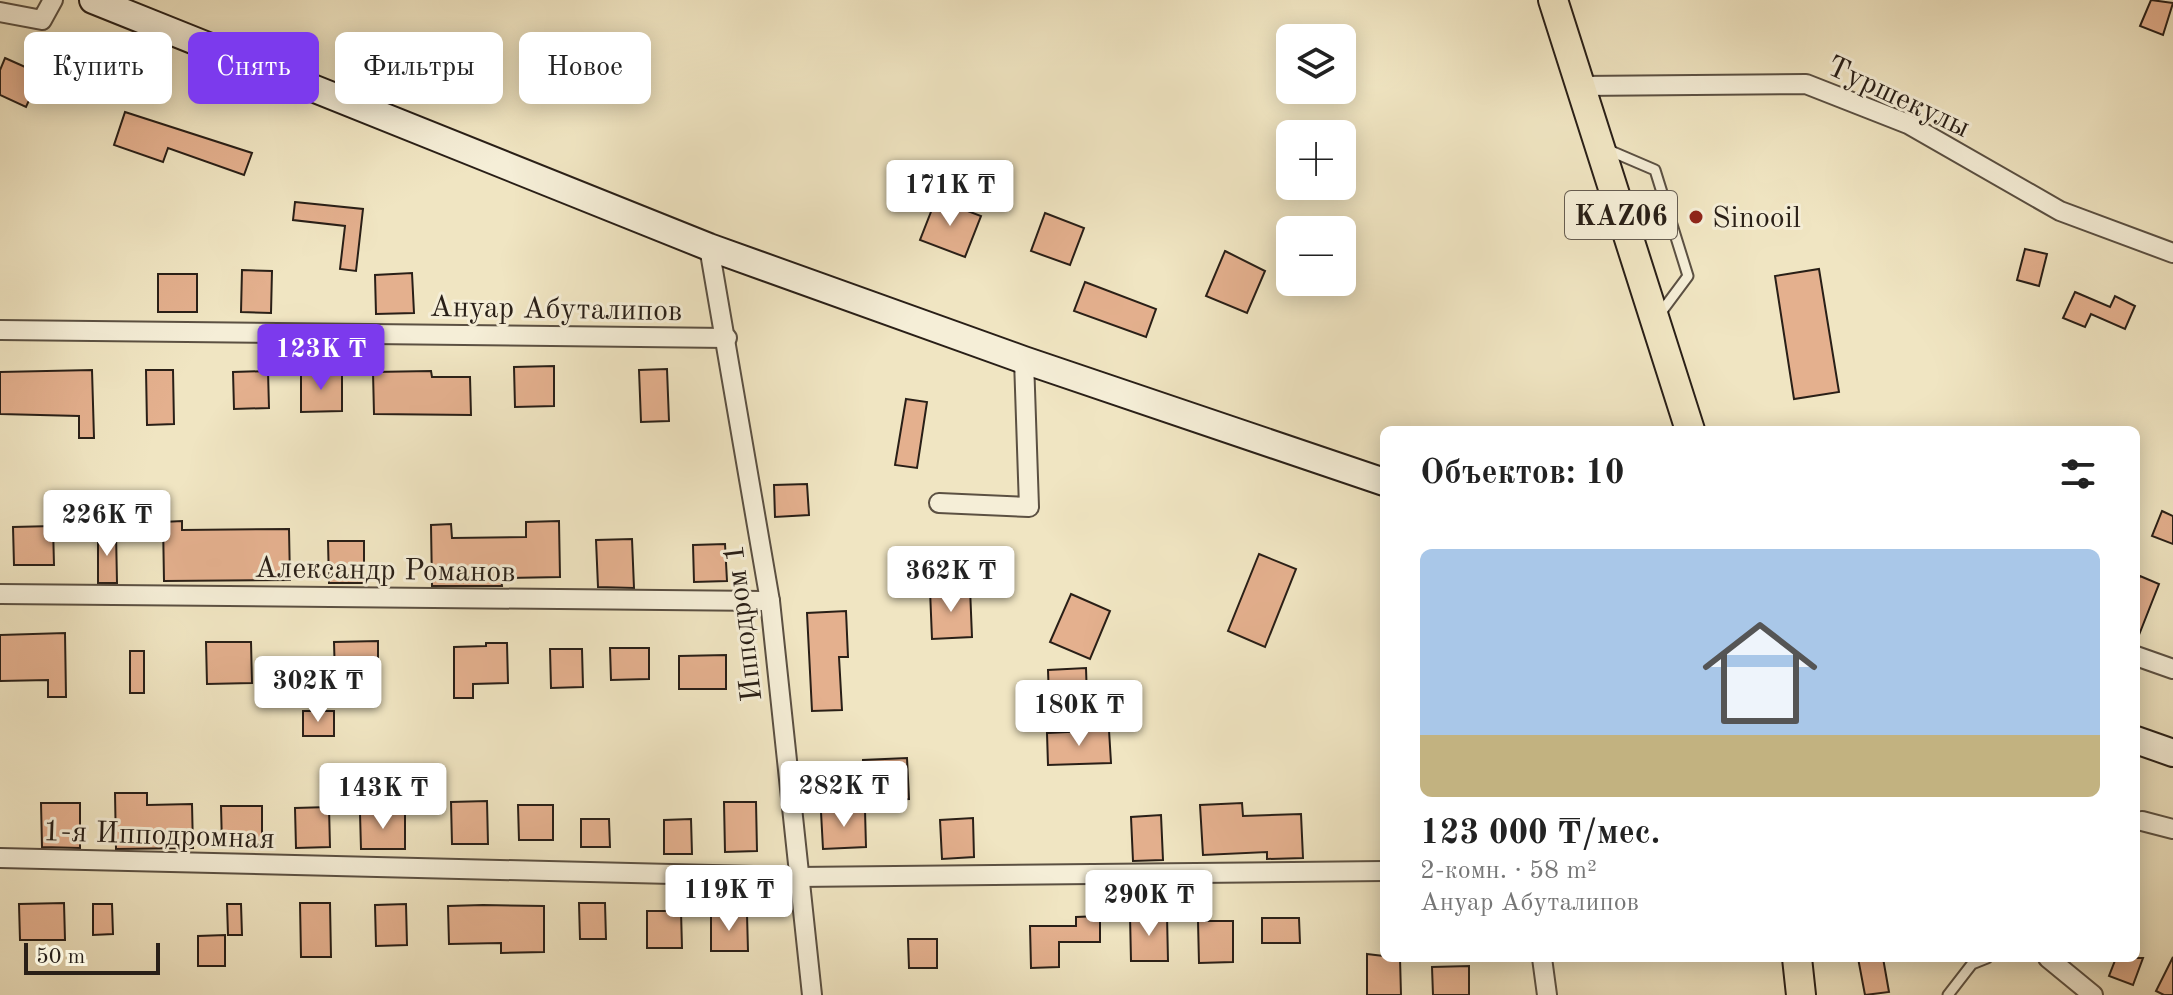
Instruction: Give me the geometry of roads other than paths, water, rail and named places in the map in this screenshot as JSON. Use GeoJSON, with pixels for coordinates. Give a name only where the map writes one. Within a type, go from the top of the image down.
{"type":"FeatureCollection","features":[{"type":"Feature","properties":{"kind":"main road"},"geometry":{"type":"LineString","coordinates":[[93,0],[709,247],[1024,360],[1380,481]]}},
{"type":"Feature","properties":{"kind":"main road","name":"KAZ06"},"geometry":{"type":"LineString","coordinates":[[1553,0],[1689,426]]}},
{"type":"Feature","properties":{"kind":"main road"},"geometry":{"type":"LineString","coordinates":[[2140,741],[2173,753]]}},
{"type":"Feature","properties":{"kind":"main road"},"geometry":{"type":"LineString","coordinates":[[1797,962],[1801,995]]}},
{"type":"Feature","properties":{"kind":"street"},"geometry":{"type":"LineString","coordinates":[[0,12],[42,20],[53,0]]}},
{"type":"Feature","properties":{"kind":"street","name":"Туршекулы"},"geometry":{"type":"LineString","coordinates":[[1580,86],[1806,84],[1908,124],[2060,211],[2173,253]]}},
{"type":"Feature","properties":{"kind":"street","name":"Ипподром 1"},"geometry":{"type":"LineString","coordinates":[[709,247],[770,601],[797,877],[812,995]]}},
{"type":"Feature","properties":{"kind":"street","name":"Ануар Абуталипов"},"geometry":{"type":"LineString","coordinates":[[0,330],[727,338]]}},
{"type":"Feature","properties":{"kind":"street"},"geometry":{"type":"LineString","coordinates":[[939,503],[1029,507],[1024,360]]}},
{"type":"Feature","properties":{"kind":"street","name":"Александр Романов"},"geometry":{"type":"LineString","coordinates":[[0,594],[770,601]]}},
{"type":"Feature","properties":{"kind":"street"},"geometry":{"type":"LineString","coordinates":[[2140,657],[2173,669]]}},
{"type":"Feature","properties":{"kind":"street"},"geometry":{"type":"LineString","coordinates":[[2142,821],[2173,829]]}},
{"type":"Feature","properties":{"kind":"street","name":"1-я Ипподромная"},"geometry":{"type":"LineString","coordinates":[[0,858],[797,877],[1380,871]]}},
{"type":"Feature","properties":{"kind":"street"},"geometry":{"type":"LineString","coordinates":[[1543,962],[1547,995]]}},
{"type":"Feature","properties":{"kind":"street"},"geometry":{"type":"LineString","coordinates":[[2053,962],[2093,995]]}},
{"type":"Feature","properties":{"kind":"lane"},"geometry":{"type":"LineString","coordinates":[[1599,146],[1655,170],[1688,276],[1654,321]]}},
{"type":"Feature","properties":{"kind":"lane"},"geometry":{"type":"LineString","coordinates":[[1948,995],[1972,964],[1977,962]]}},
{"type":"Feature","properties":{"kind":"place","name":"Sinooil"},"geometry":{"type":"Point","coordinates":[1696,217]}}]}
